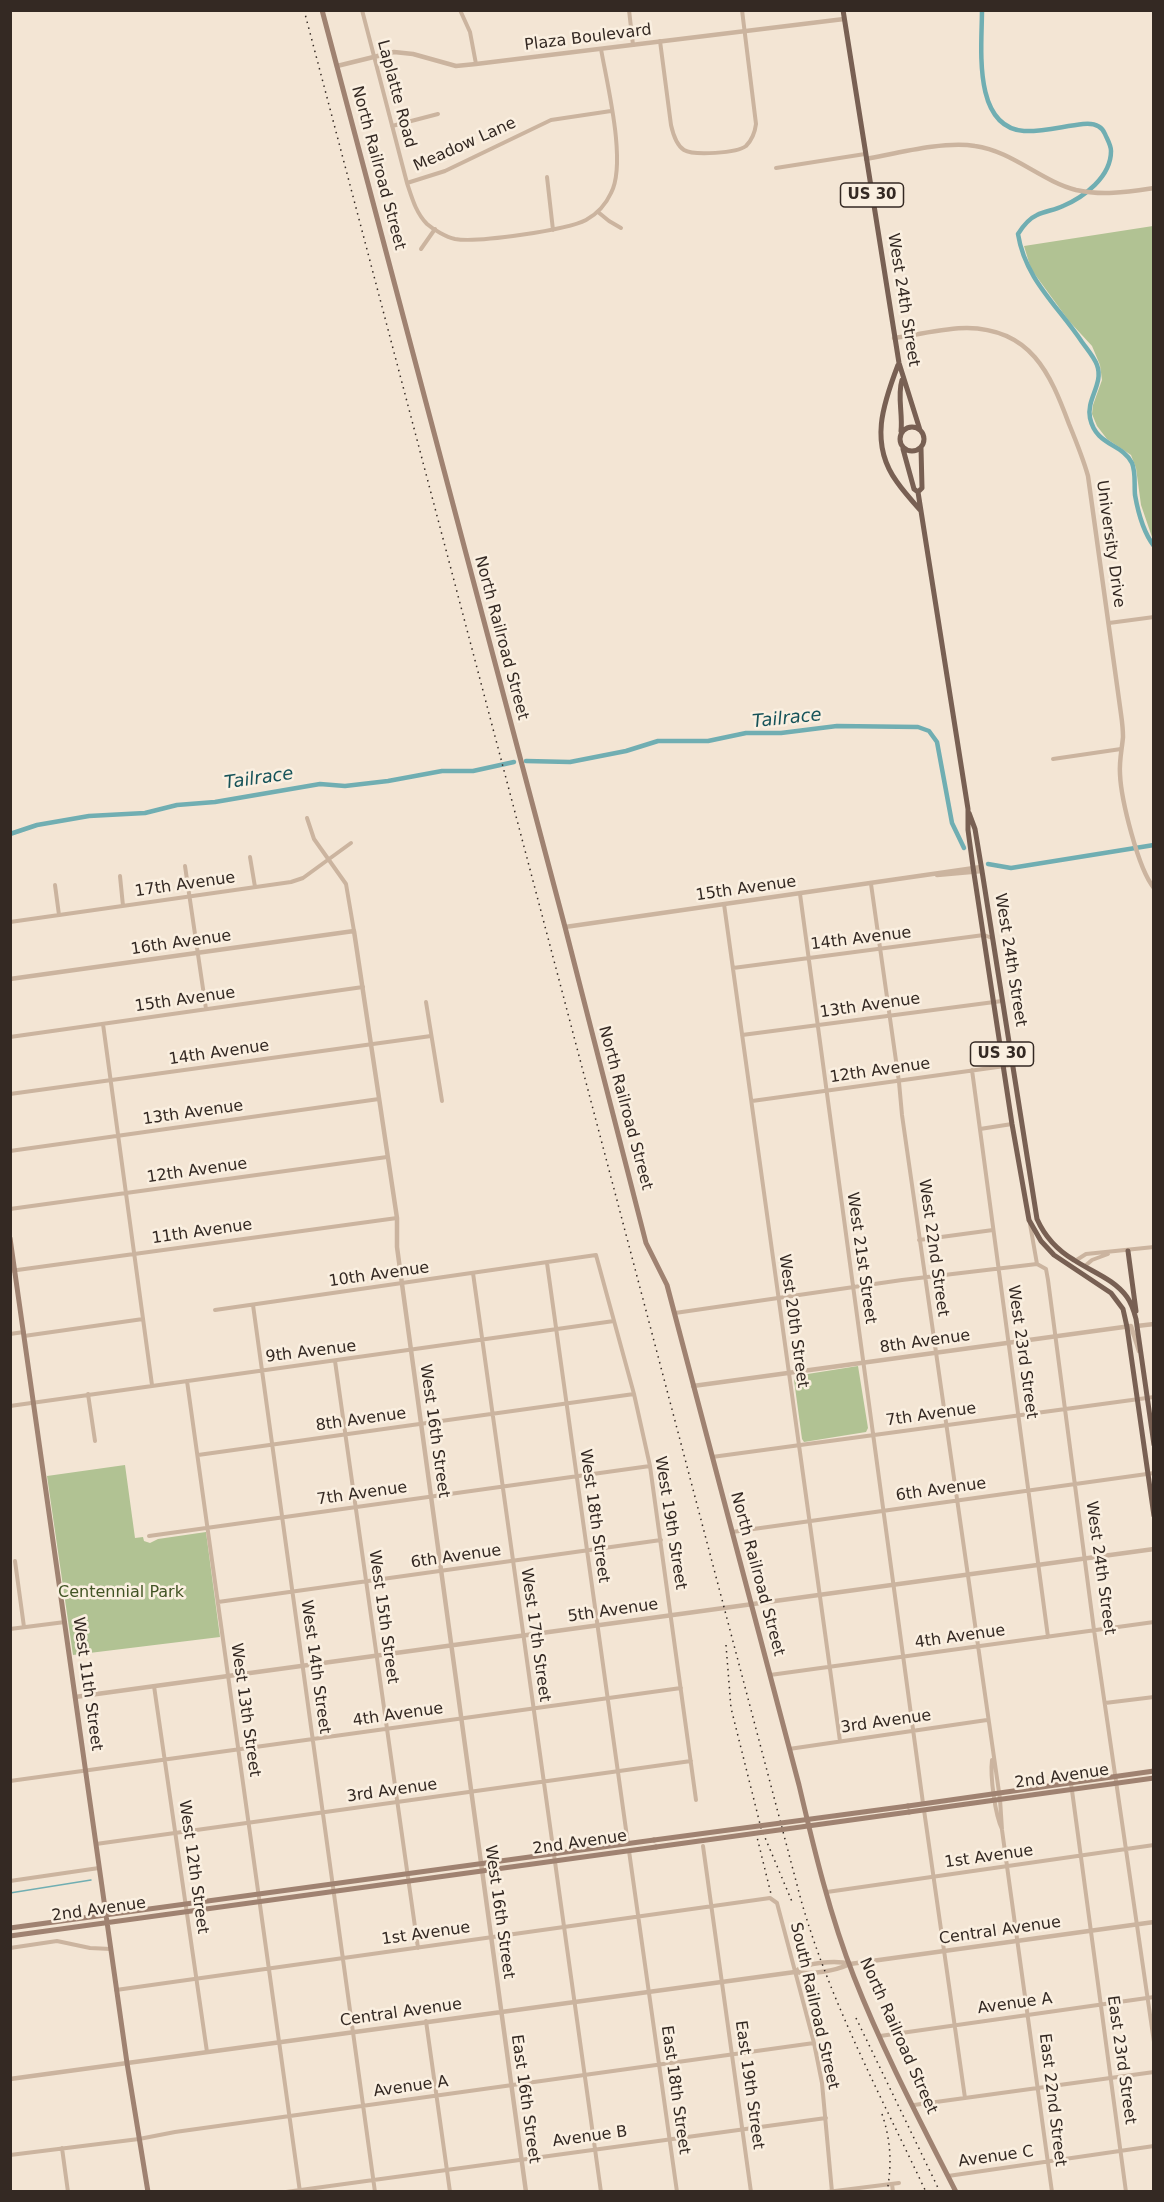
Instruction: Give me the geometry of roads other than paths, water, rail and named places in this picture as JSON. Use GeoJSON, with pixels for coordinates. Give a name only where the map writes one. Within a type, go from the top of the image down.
{"type":"FeatureCollection","features":[{"type":"Feature","properties":{"kind":"main road","name":"North Railroad Street"},"geometry":{"type":"LineString","coordinates":[[322,10],[565,927],[646,1243],[664,1279],[674,1313],[827,1892],[850,1964],[880,2036],[956,2192]]}},
{"type":"Feature","properties":{"kind":"main road","name":"West 24th Street"},"geometry":{"type":"LineString","coordinates":[[843,10],[894,338],[902,380],[908,390],[912,411],[920,430]]}},
{"type":"Feature","properties":{"kind":"main road"},"geometry":{"type":"LineString","coordinates":[[899,363],[882,409],[880,428],[882,443],[888,466],[893,475],[921,512]]}},
{"type":"Feature","properties":{"kind":"main road","name":"West 24th Street"},"geometry":{"type":"LineString","coordinates":[[901,432],[899,390],[902,380]]}},
{"type":"Feature","properties":{"kind":"main road"},"geometry":{"type":"LineString","coordinates":[[901,432],[910,427],[920,430]]}},
{"type":"Feature","properties":{"kind":"main road","name":"US 30"},"geometry":{"type":"LineString","coordinates":[[920,430],[924,439],[921,447]]}},
{"type":"Feature","properties":{"kind":"main road","name":"US 30"},"geometry":{"type":"LineString","coordinates":[[901,432],[900,440],[903,449]]}},
{"type":"Feature","properties":{"kind":"main road","name":"West 24th Street"},"geometry":{"type":"LineString","coordinates":[[918,492],[922,488],[921,447]]}},
{"type":"Feature","properties":{"kind":"main road"},"geometry":{"type":"LineString","coordinates":[[903,449],[913,452],[921,447]]}},
{"type":"Feature","properties":{"kind":"main road","name":"West 24th Street"},"geometry":{"type":"LineString","coordinates":[[903,449],[914,489],[918,492],[968,809],[973,870],[1029,1220],[1047,1249],[1069,1266],[1104,1287],[1119,1301],[1126,1317],[1127,1327]]}},
{"type":"Feature","properties":{"kind":"main road","name":"West 24th Street"},"geometry":{"type":"LineString","coordinates":[[968,809],[975,829],[982,869],[1037,1219],[1049,1239],[1075,1261],[1118,1287],[1127,1296],[1136,1319]]}},
{"type":"Feature","properties":{"kind":"main road","name":"West 11th Street"},"geometry":{"type":"LineString","coordinates":[[10,1238],[116,1990],[148,2192]]}},
{"type":"Feature","properties":{"kind":"main road"},"geometry":{"type":"LineString","coordinates":[[1128,1251],[1136,1319]]}},
{"type":"Feature","properties":{"kind":"main road"},"geometry":{"type":"LineString","coordinates":[[1069,1266],[1078,1268],[1085,1266]]}},
{"type":"Feature","properties":{"kind":"main road","name":"US 30"},"geometry":{"type":"LineString","coordinates":[[1136,1319],[1150,1397],[1154,1445]]}},
{"type":"Feature","properties":{"kind":"main road","name":"US 30"},"geometry":{"type":"LineString","coordinates":[[1127,1327],[1150,1473],[1154,1516]]}},
{"type":"Feature","properties":{"kind":"main road","name":"2nd Avenue"},"geometry":{"type":"LineString","coordinates":[[1072,1786],[1116,1776],[1154,1771]]}},
{"type":"Feature","properties":{"kind":"main road","name":"2nd Avenue"},"geometry":{"type":"LineString","coordinates":[[10,1936],[187,1911],[259,1898],[554,1857],[1072,1786],[1154,1778]]}},
{"type":"Feature","properties":{"kind":"main road","name":"2nd Avenue"},"geometry":{"type":"LineString","coordinates":[[10,1928],[186,1904],[259,1898]]}},
{"type":"Feature","properties":{"kind":"street","name":"Laplatte Road"},"geometry":{"type":"LineString","coordinates":[[362,10],[407,183]]}},
{"type":"Feature","properties":{"kind":"street"},"geometry":{"type":"LineString","coordinates":[[460,10],[470,32],[476,64]]}},
{"type":"Feature","properties":{"kind":"street"},"geometry":{"type":"LineString","coordinates":[[629,10],[633,45]]}},
{"type":"Feature","properties":{"kind":"street"},"geometry":{"type":"LineString","coordinates":[[660,41],[673,134],[679,145],[692,153],[724,152],[746,146],[756,124],[742,10]]}},
{"type":"Feature","properties":{"kind":"street","name":"Plaza Boulevard"},"geometry":{"type":"LineString","coordinates":[[337,66],[394,52],[412,54],[456,66],[844,19]]}},
{"type":"Feature","properties":{"kind":"street"},"geometry":{"type":"LineString","coordinates":[[601,49],[619,157],[617,176],[611,193],[598,212],[621,228]]}},
{"type":"Feature","properties":{"kind":"street","name":"Meadow Lane"},"geometry":{"type":"LineString","coordinates":[[598,212],[567,228],[474,240],[455,238],[428,224],[416,209],[407,183],[445,171],[551,120],[611,111]]}},
{"type":"Feature","properties":{"kind":"street"},"geometry":{"type":"LineString","coordinates":[[392,126],[438,114]]}},
{"type":"Feature","properties":{"kind":"street"},"geometry":{"type":"LineString","coordinates":[[776,168],[954,145],[977,146],[1002,154],[1078,190],[1115,194],[1154,188]]}},
{"type":"Feature","properties":{"kind":"street"},"geometry":{"type":"LineString","coordinates":[[547,177],[553,230]]}},
{"type":"Feature","properties":{"kind":"street"},"geometry":{"type":"LineString","coordinates":[[421,249],[435,229]]}},
{"type":"Feature","properties":{"kind":"street","name":"University Drive"},"geometry":{"type":"LineString","coordinates":[[894,338],[960,328],[990,331],[1022,345],[1045,369],[1055,387],[1088,476],[1121,714],[1123,735],[1119,771],[1121,787],[1138,855],[1145,876],[1154,888]]}},
{"type":"Feature","properties":{"kind":"street"},"geometry":{"type":"LineString","coordinates":[[1109,623],[1154,617]]}},
{"type":"Feature","properties":{"kind":"street"},"geometry":{"type":"LineString","coordinates":[[1053,759],[1121,749]]}},
{"type":"Feature","properties":{"kind":"street","name":"West 16th Street"},"geometry":{"type":"LineString","coordinates":[[307,818],[314,839],[346,884],[354,930],[397,1218],[397,1247],[501,2011]]}},
{"type":"Feature","properties":{"kind":"street","name":"17th Avenue"},"geometry":{"type":"LineString","coordinates":[[10,922],[291,882],[303,878],[351,843]]}},
{"type":"Feature","properties":{"kind":"street"},"geometry":{"type":"LineString","coordinates":[[250,857],[255,887]]}},
{"type":"Feature","properties":{"kind":"street"},"geometry":{"type":"LineString","coordinates":[[184,866],[206,1009]]}},
{"type":"Feature","properties":{"kind":"street","name":"15th Avenue"},"geometry":{"type":"LineString","coordinates":[[565,927],[982,869]]}},
{"type":"Feature","properties":{"kind":"street"},"geometry":{"type":"LineString","coordinates":[[120,876],[123,906]]}},
{"type":"Feature","properties":{"kind":"street","name":"West 22nd Street"},"geometry":{"type":"LineString","coordinates":[[871,884],[993,1759],[998,1819],[1002,1830],[1018,1941]]}},
{"type":"Feature","properties":{"kind":"street"},"geometry":{"type":"LineString","coordinates":[[55,885],[59,915]]}},
{"type":"Feature","properties":{"kind":"street","name":"West 21st Street"},"geometry":{"type":"LineString","coordinates":[[800,894],[943,1951],[965,2098]]}},
{"type":"Feature","properties":{"kind":"street","name":"West 20th Street"},"geometry":{"type":"LineString","coordinates":[[724,904],[840,1741]]}},
{"type":"Feature","properties":{"kind":"street","name":"16th Avenue"},"geometry":{"type":"LineString","coordinates":[[10,979],[354,930]]}},
{"type":"Feature","properties":{"kind":"street","name":"14th Avenue"},"geometry":{"type":"LineString","coordinates":[[733,968],[984,935],[992,938]]}},
{"type":"Feature","properties":{"kind":"street","name":"15th Avenue"},"geometry":{"type":"LineString","coordinates":[[10,1037],[363,987]]}},
{"type":"Feature","properties":{"kind":"street","name":"13th Avenue"},"geometry":{"type":"LineString","coordinates":[[742,1035],[1002,1001]]}},
{"type":"Feature","properties":{"kind":"street"},"geometry":{"type":"LineString","coordinates":[[426,1002],[441,1101]]}},
{"type":"Feature","properties":{"kind":"street"},"geometry":{"type":"LineString","coordinates":[[103,1024],[152,1386]]}},
{"type":"Feature","properties":{"kind":"street","name":"14th Avenue"},"geometry":{"type":"LineString","coordinates":[[10,1094],[431,1036]]}},
{"type":"Feature","properties":{"kind":"street","name":"12th Avenue"},"geometry":{"type":"LineString","coordinates":[[752,1101],[1012,1065]]}},
{"type":"Feature","properties":{"kind":"street","name":"West 23rd Street"},"geometry":{"type":"LineString","coordinates":[[972,1071],[1048,1637]]}},
{"type":"Feature","properties":{"kind":"street","name":"13th Avenue"},"geometry":{"type":"LineString","coordinates":[[10,1151],[379,1099]]}},
{"type":"Feature","properties":{"kind":"street"},"geometry":{"type":"LineString","coordinates":[[980,1129],[1012,1124]]}},
{"type":"Feature","properties":{"kind":"street","name":"12th Avenue"},"geometry":{"type":"LineString","coordinates":[[10,1209],[387,1156]]}},
{"type":"Feature","properties":{"kind":"street","name":"11th Avenue"},"geometry":{"type":"LineString","coordinates":[[13,1270],[397,1218]]}},
{"type":"Feature","properties":{"kind":"street","name":"West 24th Street"},"geometry":{"type":"LineString","coordinates":[[1029,1220],[1037,1264],[1043,1266],[1047,1272],[1105,1703],[1154,2042]]}},
{"type":"Feature","properties":{"kind":"street"},"geometry":{"type":"LineString","coordinates":[[920,1240],[993,1230]]}},
{"type":"Feature","properties":{"kind":"street"},"geometry":{"type":"LineString","coordinates":[[1075,1261],[1086,1254],[1154,1247]]}},
{"type":"Feature","properties":{"kind":"street"},"geometry":{"type":"LineString","coordinates":[[1085,1266],[1092,1260],[1111,1253]]}},
{"type":"Feature","properties":{"kind":"street","name":"10th Avenue"},"geometry":{"type":"LineString","coordinates":[[215,1310],[596,1255]]}},
{"type":"Feature","properties":{"kind":"street","name":"West 19th Street"},"geometry":{"type":"LineString","coordinates":[[596,1255],[634,1394],[650,1466],[696,1800]]}},
{"type":"Feature","properties":{"kind":"street","name":"West 18th Street"},"geometry":{"type":"LineString","coordinates":[[547,1263],[649,1991]]}},
{"type":"Feature","properties":{"kind":"street"},"geometry":{"type":"LineString","coordinates":[[674,1313],[1037,1264]]}},
{"type":"Feature","properties":{"kind":"street","name":"West 17th Street"},"geometry":{"type":"LineString","coordinates":[[473,1273],[601,2192]]}},
{"type":"Feature","properties":{"kind":"street","name":"West 14th Street"},"geometry":{"type":"LineString","coordinates":[[253,1305],[375,2192]]}},
{"type":"Feature","properties":{"kind":"street"},"geometry":{"type":"LineString","coordinates":[[10,1334],[143,1319]]}},
{"type":"Feature","properties":{"kind":"street","name":"9th Avenue"},"geometry":{"type":"LineString","coordinates":[[10,1406],[614,1321]]}},
{"type":"Feature","properties":{"kind":"street"},"geometry":{"type":"LineString","coordinates":[[1137,1326],[1154,1324]]}},
{"type":"Feature","properties":{"kind":"street"},"geometry":{"type":"LineString","coordinates":[[1127,1327],[1132,1328],[1136,1346],[1141,1354]]}},
{"type":"Feature","properties":{"kind":"street","name":"8th Avenue"},"geometry":{"type":"LineString","coordinates":[[693,1386],[1127,1327]]}},
{"type":"Feature","properties":{"kind":"street","name":"West 15th Street"},"geometry":{"type":"LineString","coordinates":[[335,1361],[418,1948]]}},
{"type":"Feature","properties":{"kind":"street","name":"West 13th Street"},"geometry":{"type":"LineString","coordinates":[[188,1381],[299,2191]]}},
{"type":"Feature","properties":{"kind":"street","name":"8th Avenue"},"geometry":{"type":"LineString","coordinates":[[198,1455],[634,1394]]}},
{"type":"Feature","properties":{"kind":"street"},"geometry":{"type":"LineString","coordinates":[[88,1395],[95,1441]]}},
{"type":"Feature","properties":{"kind":"street","name":"7th Avenue"},"geometry":{"type":"LineString","coordinates":[[712,1457],[1150,1397]]}},
{"type":"Feature","properties":{"kind":"street","name":"7th Avenue"},"geometry":{"type":"LineString","coordinates":[[149,1536],[650,1466]]}},
{"type":"Feature","properties":{"kind":"street","name":"6th Avenue"},"geometry":{"type":"LineString","coordinates":[[732,1532],[1150,1473]]}},
{"type":"Feature","properties":{"kind":"street","name":"6th Avenue"},"geometry":{"type":"LineString","coordinates":[[218,1602],[661,1540]]}},
{"type":"Feature","properties":{"kind":"street","name":"5th Avenue"},"geometry":{"type":"LineString","coordinates":[[75,1697],[1154,1549]]}},
{"type":"Feature","properties":{"kind":"street"},"geometry":{"type":"LineString","coordinates":[[15,1561],[24,1627]]}},
{"type":"Feature","properties":{"kind":"street"},"geometry":{"type":"LineString","coordinates":[[10,1629],[64,1622]]}},
{"type":"Feature","properties":{"kind":"street","name":"4th Avenue"},"geometry":{"type":"LineString","coordinates":[[769,1675],[1154,1622]]}},
{"type":"Feature","properties":{"kind":"street","name":"West 12th Street"},"geometry":{"type":"LineString","coordinates":[[154,1686],[207,2052]]}},
{"type":"Feature","properties":{"kind":"street","name":"4th Avenue"},"geometry":{"type":"LineString","coordinates":[[10,1781],[681,1688]]}},
{"type":"Feature","properties":{"kind":"street"},"geometry":{"type":"LineString","coordinates":[[1105,1703],[1154,1697]]}},
{"type":"Feature","properties":{"kind":"street","name":"3rd Avenue"},"geometry":{"type":"LineString","coordinates":[[789,1749],[987,1720]]}},
{"type":"Feature","properties":{"kind":"street","name":"3rd Avenue"},"geometry":{"type":"LineString","coordinates":[[96,1844],[691,1761]]}},
{"type":"Feature","properties":{"kind":"street"},"geometry":{"type":"LineString","coordinates":[[1072,1786],[1091,1931]]}},
{"type":"Feature","properties":{"kind":"street","name":"1st Avenue"},"geometry":{"type":"LineString","coordinates":[[827,1892],[1154,1845]]}},
{"type":"Feature","properties":{"kind":"street"},"geometry":{"type":"LineString","coordinates":[[703,1846],[722,1982]]}},
{"type":"Feature","properties":{"kind":"street"},"geometry":{"type":"LineString","coordinates":[[10,1881],[99,1868]]}},
{"type":"Feature","properties":{"kind":"street","name":"1st Avenue"},"geometry":{"type":"LineString","coordinates":[[116,1990],[770,1898],[774,1900]]}},
{"type":"Feature","properties":{"kind":"street","name":"South Railroad Street"},"geometry":{"type":"LineString","coordinates":[[774,1900],[777,1903],[814,2043],[826,2118],[832,2191]]}},
{"type":"Feature","properties":{"kind":"street","name":"Central Avenue"},"geometry":{"type":"LineString","coordinates":[[10,2079],[795,1972],[803,1966],[838,1961],[850,1964],[1154,1922]]}},
{"type":"Feature","properties":{"kind":"street","name":"East 23rd Street"},"geometry":{"type":"LineString","coordinates":[[1091,1931],[1126,2192]]}},
{"type":"Feature","properties":{"kind":"street"},"geometry":{"type":"LineString","coordinates":[[10,1947],[57,1941],[90,1948],[111,1949]]}},
{"type":"Feature","properties":{"kind":"street","name":"East 22nd Street"},"geometry":{"type":"LineString","coordinates":[[1018,1941],[1052,2192]]}},
{"type":"Feature","properties":{"kind":"street","name":"East 19th Street"},"geometry":{"type":"LineString","coordinates":[[722,1982],[751,2192]]}},
{"type":"Feature","properties":{"kind":"street","name":"East 18th Street"},"geometry":{"type":"LineString","coordinates":[[649,1991],[677,2192]]}},
{"type":"Feature","properties":{"kind":"street","name":"Avenue A"},"geometry":{"type":"LineString","coordinates":[[880,2036],[1154,1997]]}},
{"type":"Feature","properties":{"kind":"street","name":"East 16th Street"},"geometry":{"type":"LineString","coordinates":[[501,2011],[526,2192]]}},
{"type":"Feature","properties":{"kind":"street"},"geometry":{"type":"LineString","coordinates":[[426,2021],[450,2192]]}},
{"type":"Feature","properties":{"kind":"street","name":"Avenue A"},"geometry":{"type":"LineString","coordinates":[[10,2155],[139,2139],[814,2043]]}},
{"type":"Feature","properties":{"kind":"street"},"geometry":{"type":"LineString","coordinates":[[914,2105],[1154,2072]]}},
{"type":"Feature","properties":{"kind":"street","name":"Avenue B"},"geometry":{"type":"LineString","coordinates":[[286,2192],[826,2118]]}},
{"type":"Feature","properties":{"kind":"street","name":"Avenue C"},"geometry":{"type":"LineString","coordinates":[[948,2176],[1154,2146]]}},
{"type":"Feature","properties":{"kind":"street"},"geometry":{"type":"LineString","coordinates":[[62,2148],[68,2192]]}},
{"type":"Feature","properties":{"kind":"street"},"geometry":{"type":"LineString","coordinates":[[827,2192],[899,2183]]}},
{"type":"Feature","properties":{"kind":"street"},"geometry":{"type":"LineString","coordinates":[[892,2184],[893,2192]]}},
{"type":"Feature","properties":{"kind":"waterway"},"geometry":{"type":"LineString","coordinates":[[982,10],[981,44],[984,82],[988,100],[996,115],[1007,126],[1024,131],[1083,124],[1096,125],[1103,131],[1110,147],[1110,160],[1095,185],[1071,202],[1034,217],[1018,234],[1022,250],[1035,278],[1096,362],[1099,372],[1090,404],[1090,418],[1098,434],[1128,456],[1132,463],[1139,515],[1154,546]]}},
{"type":"Feature","properties":{"kind":"waterway","name":"Tailrace"},"geometry":{"type":"LineString","coordinates":[[526,761],[570,762],[626,751],[658,741],[708,741],[746,733],[781,733],[837,726],[918,727],[929,731],[937,742],[952,823],[964,848]]}},
{"type":"Feature","properties":{"kind":"waterway","name":"Tailrace"},"geometry":{"type":"LineString","coordinates":[[10,834],[37,825],[89,816],[145,813],[177,805],[215,802],[320,784],[345,786],[442,771],[473,771],[514,762]]}},
{"type":"Feature","properties":{"kind":"waterway","name":"Tailrace"},"geometry":{"type":"LineString","coordinates":[[988,864],[1011,868],[1154,845]]}},
{"type":"Feature","properties":{"kind":"waterway"},"geometry":{"type":"LineString","coordinates":[[10,1893],[91,1880]]}},
{"type":"Feature","properties":{"kind":"railway"},"geometry":{"type":"LineString","coordinates":[[304,10],[801,1900],[841,2012],[926,2192]]}},
{"type":"Feature","properties":{"kind":"railway"},"geometry":{"type":"LineString","coordinates":[[726,1645],[731,1708],[761,1828],[793,1904]]}},
{"type":"Feature","properties":{"kind":"railway"},"geometry":{"type":"LineString","coordinates":[[756,1833],[771,1894]]}},
{"type":"Feature","properties":{"kind":"railway"},"geometry":{"type":"LineString","coordinates":[[856,2018],[940,2192]]}},
{"type":"Feature","properties":{"kind":"railway"},"geometry":{"type":"LineString","coordinates":[[882,2114],[890,2153],[887,2192]]}},
{"type":"Feature","properties":{"kind":"park label","name":"Centennial Park"},"geometry":{"type":"Point","coordinates":[121,1593]}}]}
